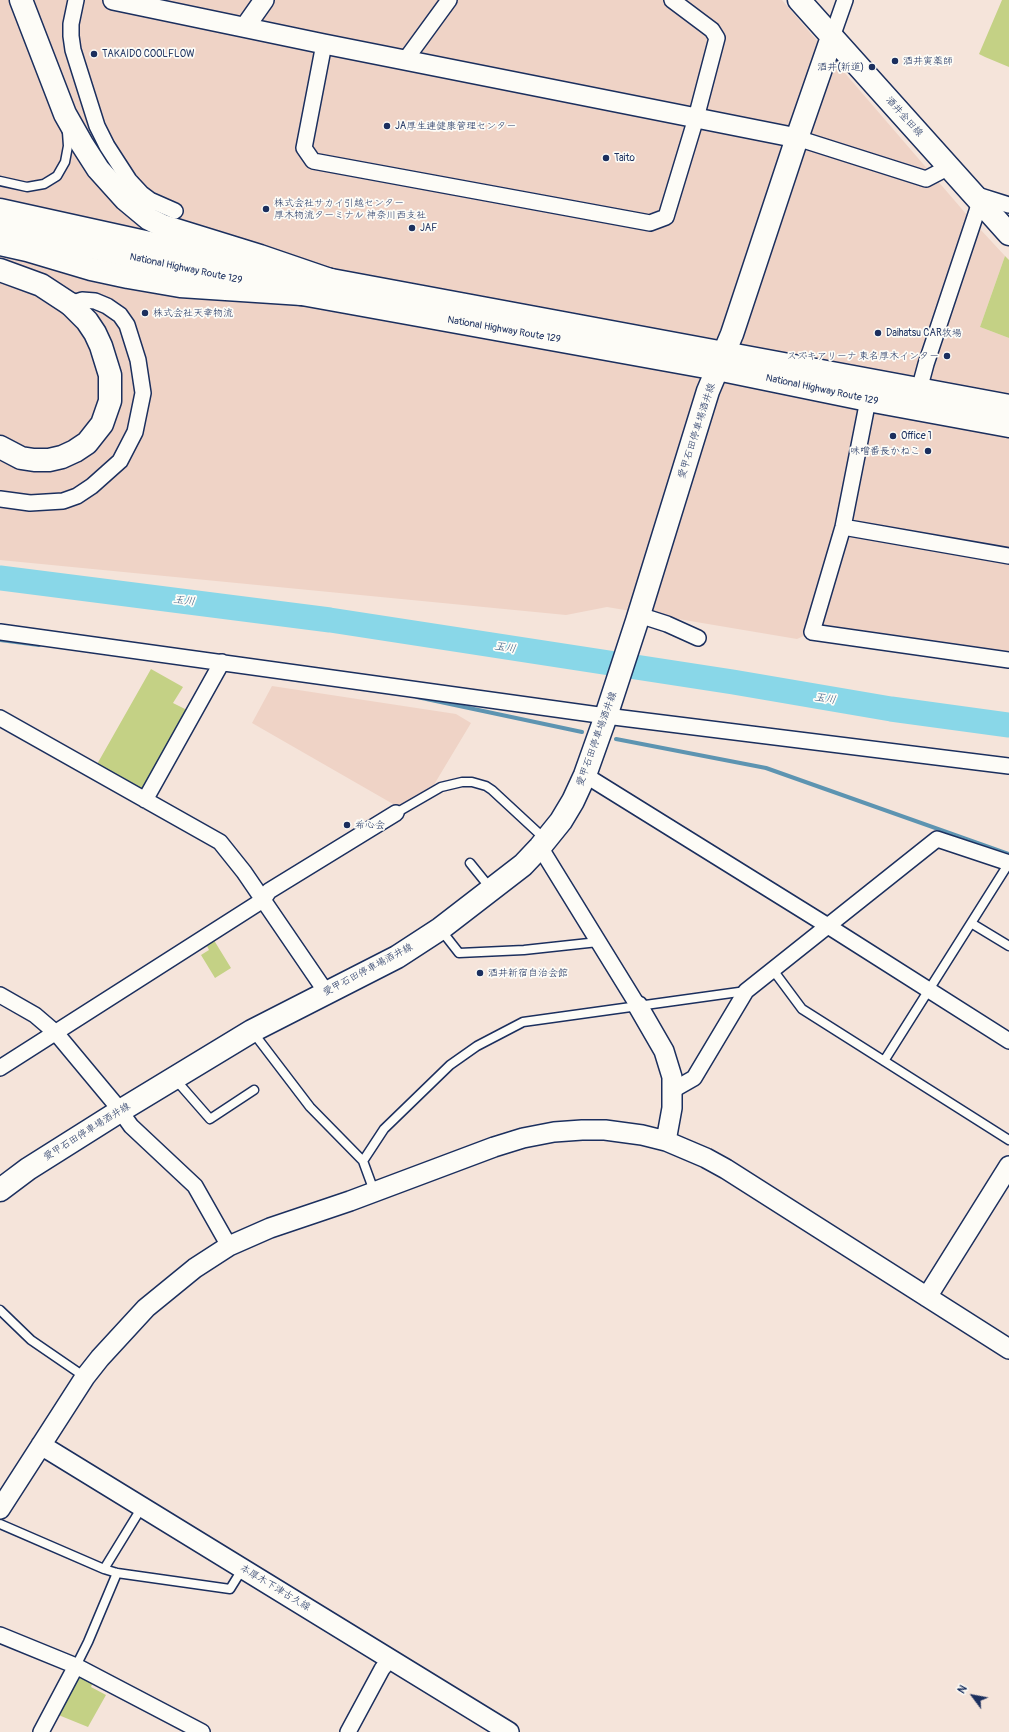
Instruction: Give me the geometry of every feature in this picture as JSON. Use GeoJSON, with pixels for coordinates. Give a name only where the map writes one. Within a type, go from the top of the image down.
{"type":"FeatureCollection","features":[{"type":"Feature","properties":{"kind":"main road"},"geometry":{"type":"LineString","coordinates":[[21,0],[65,114],[98,169],[125,199],[149,219],[178,232],[260,256],[336,282]]}},
{"type":"Feature","properties":{"kind":"main road","name":"酒井金田線"},"geometry":{"type":"LineString","coordinates":[[799,0],[1009,234]]}},
{"type":"Feature","properties":{"kind":"main road","name":"愛甲石田停車場酒井線"},"geometry":{"type":"LineString","coordinates":[[0,1190],[28,1170],[120,1111],[252,1031],[397,957],[440,929],[524,865],[561,821],[574,801],[585,775],[609,707],[708,391],[734,328],[832,37]]}},
{"type":"Feature","properties":{"kind":"main road","name":"National Highway Route 129"},"geometry":{"type":"LineString","coordinates":[[0,210],[166,248],[721,361],[868,400],[1009,426]]}},
{"type":"Feature","properties":{"kind":"main road","name":"National Highway Route 129"},"geometry":{"type":"LineString","coordinates":[[0,227],[302,294],[721,361],[919,390],[1009,406]]}},
{"type":"Feature","properties":{"kind":"main road"},"geometry":{"type":"LineString","coordinates":[[0,244],[128,278],[180,286],[302,294]]}},
{"type":"Feature","properties":{"kind":"main road"},"geometry":{"type":"LineString","coordinates":[[0,270],[41,285],[70,304],[87,321],[95,333],[101,346],[110,375],[110,401],[102,424],[87,443],[75,451],[55,458],[34,460],[21,458],[0,447]]}},
{"type":"Feature","properties":{"kind":"street"},"geometry":{"type":"LineString","coordinates":[[76,0],[71,24],[73,50],[97,126],[106,146],[129,180],[142,194],[150,200],[175,211]]}},
{"type":"Feature","properties":{"kind":"street"},"geometry":{"type":"LineString","coordinates":[[113,0],[324,44],[406,59],[797,138],[926,179],[949,168]]}},
{"type":"Feature","properties":{"kind":"street"},"geometry":{"type":"LineString","coordinates":[[245,27],[264,0]]}},
{"type":"Feature","properties":{"kind":"street"},"geometry":{"type":"LineString","coordinates":[[406,59],[449,0]]}},
{"type":"Feature","properties":{"kind":"street"},"geometry":{"type":"LineString","coordinates":[[324,44],[304,148],[313,160],[650,223],[666,217],[696,118],[717,38],[712,30],[672,0]]}},
{"type":"Feature","properties":{"kind":"street"},"geometry":{"type":"LineString","coordinates":[[832,37],[845,0]]}},
{"type":"Feature","properties":{"kind":"street"},"geometry":{"type":"LineString","coordinates":[[919,390],[977,198],[1009,205]]}},
{"type":"Feature","properties":{"kind":"street"},"geometry":{"type":"LineString","coordinates":[[0,499],[30,503],[63,501],[77,496],[92,486],[120,461],[135,432],[143,393],[138,360],[127,325],[120,315],[107,306],[95,301],[82,300],[70,304]]}},
{"type":"Feature","properties":{"kind":"street"},"geometry":{"type":"LineString","coordinates":[[868,400],[843,527],[812,632],[1009,660]]}},
{"type":"Feature","properties":{"kind":"street"},"geometry":{"type":"LineString","coordinates":[[843,527],[1009,556]]}},
{"type":"Feature","properties":{"kind":"street"},"geometry":{"type":"LineString","coordinates":[[638,618],[667,624],[698,638]]}},
{"type":"Feature","properties":{"kind":"street"},"geometry":{"type":"LineString","coordinates":[[0,632],[222,662],[609,707],[1009,766]]}},
{"type":"Feature","properties":{"kind":"street"},"geometry":{"type":"LineString","coordinates":[[145,800],[222,662]]}},
{"type":"Feature","properties":{"kind":"street"},"geometry":{"type":"LineString","coordinates":[[0,718],[220,842],[244,872],[326,992]]}},
{"type":"Feature","properties":{"kind":"street"},"geometry":{"type":"LineString","coordinates":[[585,775],[828,926],[1009,1041]]}},
{"type":"Feature","properties":{"kind":"street"},"geometry":{"type":"LineString","coordinates":[[0,1068],[263,900],[269,891],[396,813]]}},
{"type":"Feature","properties":{"kind":"street"},"geometry":{"type":"LineString","coordinates":[[673,1090],[694,1078],[746,991],[937,840],[1009,863]]}},
{"type":"Feature","properties":{"kind":"street"},"geometry":{"type":"LineString","coordinates":[[543,844],[598,942],[664,1050],[672,1077],[673,1090],[671,1120],[666,1141]]}},
{"type":"Feature","properties":{"kind":"street"},"geometry":{"type":"LineString","coordinates":[[0,995],[35,1015],[56,1033],[131,1126],[195,1186],[229,1246]]}},
{"type":"Feature","properties":{"kind":"street"},"geometry":{"type":"LineString","coordinates":[[0,1509],[85,1377],[116,1340],[146,1308],[195,1268],[229,1246],[277,1225],[494,1147],[523,1138],[554,1132],[605,1130],[642,1135],[666,1141],[700,1155],[726,1169],[1009,1349]]}},
{"type":"Feature","properties":{"kind":"street"},"geometry":{"type":"LineString","coordinates":[[927,1297],[1009,1166]]}},
{"type":"Feature","properties":{"kind":"street","name":"本厚木下津古久線"},"geometry":{"type":"LineString","coordinates":[[41,1445],[509,1732]]}},
{"type":"Feature","properties":{"kind":"street"},"geometry":{"type":"LineString","coordinates":[[0,1635],[76,1666],[202,1732]]}},
{"type":"Feature","properties":{"kind":"street"},"geometry":{"type":"LineString","coordinates":[[348,1732],[382,1669],[390,1659]]}},
{"type":"Feature","properties":{"kind":"street"},"geometry":{"type":"LineString","coordinates":[[40,1732],[76,1666]]}},
{"type":"Feature","properties":{"kind":"lane"},"geometry":{"type":"LineString","coordinates":[[0,181],[27,187],[44,184],[57,176],[65,162],[68,146],[65,114]]}},
{"type":"Feature","properties":{"kind":"lane"},"geometry":{"type":"LineString","coordinates":[[396,813],[441,787],[462,782],[472,782],[486,786],[492,790],[543,844]]}},
{"type":"Feature","properties":{"kind":"lane"},"geometry":{"type":"LineString","coordinates":[[470,863],[492,890]]}},
{"type":"Feature","properties":{"kind":"lane"},"geometry":{"type":"LineString","coordinates":[[884,1061],[1009,863]]}},
{"type":"Feature","properties":{"kind":"lane"},"geometry":{"type":"LineString","coordinates":[[971,923],[1009,946]]}},
{"type":"Feature","properties":{"kind":"lane"},"geometry":{"type":"LineString","coordinates":[[440,929],[459,953],[524,950],[598,942]]}},
{"type":"Feature","properties":{"kind":"lane"},"geometry":{"type":"LineString","coordinates":[[773,970],[802,1010],[1009,1140]]}},
{"type":"Feature","properties":{"kind":"lane"},"geometry":{"type":"LineString","coordinates":[[363,1161],[384,1128],[450,1066],[477,1046],[523,1022],[746,991]]}},
{"type":"Feature","properties":{"kind":"lane"},"geometry":{"type":"LineString","coordinates":[[252,1031],[310,1107],[363,1161],[374,1191]]}},
{"type":"Feature","properties":{"kind":"lane"},"geometry":{"type":"LineString","coordinates":[[174,1078],[210,1119],[254,1090]]}},
{"type":"Feature","properties":{"kind":"lane"},"geometry":{"type":"LineString","coordinates":[[0,1310],[31,1340],[85,1377]]}},
{"type":"Feature","properties":{"kind":"lane"},"geometry":{"type":"LineString","coordinates":[[104,1569],[142,1507]]}},
{"type":"Feature","properties":{"kind":"lane"},"geometry":{"type":"LineString","coordinates":[[0,1524],[104,1569],[117,1573],[230,1589],[243,1568]]}},
{"type":"Feature","properties":{"kind":"lane"},"geometry":{"type":"LineString","coordinates":[[76,1666],[88,1642],[117,1573]]}},
{"type":"Feature","properties":{"kind":"shaded area"},"geometry":{"type":"Polygon","coordinates":[[[0,0],[782,0],[967,215],[1005,256],[980,327],[1009,338],[1009,652],[821,628],[797,639],[607,607],[566,615],[0,560],[0,0]]]}},
{"type":"Feature","properties":{"kind":"shaded area"},"geometry":{"type":"Polygon","coordinates":[[[272,686],[456,714],[471,723],[432,788],[400,808],[252,723],[272,686]]]}},
{"type":"Feature","properties":{"kind":"green space"},"geometry":{"type":"Polygon","coordinates":[[[1002,0],[1009,0],[1009,67],[979,54],[1002,0]]]}},
{"type":"Feature","properties":{"kind":"green space"},"geometry":{"type":"Polygon","coordinates":[[[1005,256],[1009,260],[1009,338],[980,327],[1005,256]]]}},
{"type":"Feature","properties":{"kind":"green space"},"geometry":{"type":"Polygon","coordinates":[[[151,669],[183,687],[173,703],[187,710],[143,787],[138,790],[96,766],[151,669]]]}},
{"type":"Feature","properties":{"kind":"green space"},"geometry":{"type":"Polygon","coordinates":[[[212,937],[231,968],[215,978],[201,955],[209,950],[205,942],[212,937]]]}},
{"type":"Feature","properties":{"kind":"green space"},"geometry":{"type":"Polygon","coordinates":[[[84,1674],[93,1682],[91,1687],[106,1695],[88,1727],[56,1714],[78,1676],[84,1674]]]}},
{"type":"Feature","properties":{"kind":"waterway","name":"玉川"},"geometry":{"type":"LineString","coordinates":[[0,578],[330,620],[733,682],[891,709],[1009,725]]}},
{"type":"Feature","properties":{"kind":"waterway"},"geometry":{"type":"LineString","coordinates":[[0,640],[39,645]]}},
{"type":"Feature","properties":{"kind":"waterway"},"geometry":{"type":"LineString","coordinates":[[417,697],[582,732]]}},
{"type":"Feature","properties":{"kind":"waterway"},"geometry":{"type":"LineString","coordinates":[[616,739],[766,768],[1009,854]]}},
{"type":"Feature","properties":{"kind":"place","name":"TAKAIDO COOLFLOW"},"geometry":{"type":"Point","coordinates":[94,54]}},
{"type":"Feature","properties":{"kind":"place","name":"酒井寅薬師"},"geometry":{"type":"Point","coordinates":[895,61]}},
{"type":"Feature","properties":{"kind":"place","name":"酒井(新道)"},"geometry":{"type":"Point","coordinates":[872,67]}},
{"type":"Feature","properties":{"kind":"place","name":"JA厚生連健康管理センター"},"geometry":{"type":"Point","coordinates":[387,126]}},
{"type":"Feature","properties":{"kind":"place","name":"Taito"},"geometry":{"type":"Point","coordinates":[606,158]}},
{"type":"Feature","properties":{"kind":"place","name":"株式会社サカイ引越センター 厚木物流ターミナル 神奈川西支社"},"geometry":{"type":"Point","coordinates":[266,209]}},
{"type":"Feature","properties":{"kind":"place","name":"JAF"},"geometry":{"type":"Point","coordinates":[412,228]}},
{"type":"Feature","properties":{"kind":"place","name":"株式会社天幸物流"},"geometry":{"type":"Point","coordinates":[145,313]}},
{"type":"Feature","properties":{"kind":"place","name":"Daihatsu CAR牧場"},"geometry":{"type":"Point","coordinates":[878,333]}},
{"type":"Feature","properties":{"kind":"place","name":"スズキアリーナ 東名厚木インター"},"geometry":{"type":"Point","coordinates":[947,356]}},
{"type":"Feature","properties":{"kind":"place","name":"Office 1"},"geometry":{"type":"Point","coordinates":[893,436]}},
{"type":"Feature","properties":{"kind":"place","name":"味噌番長かねこ"},"geometry":{"type":"Point","coordinates":[928,451]}},
{"type":"Feature","properties":{"kind":"place","name":"希心会"},"geometry":{"type":"Point","coordinates":[347,825]}},
{"type":"Feature","properties":{"kind":"place","name":"酒井新宿自治会館"},"geometry":{"type":"Point","coordinates":[480,973]}}]}
